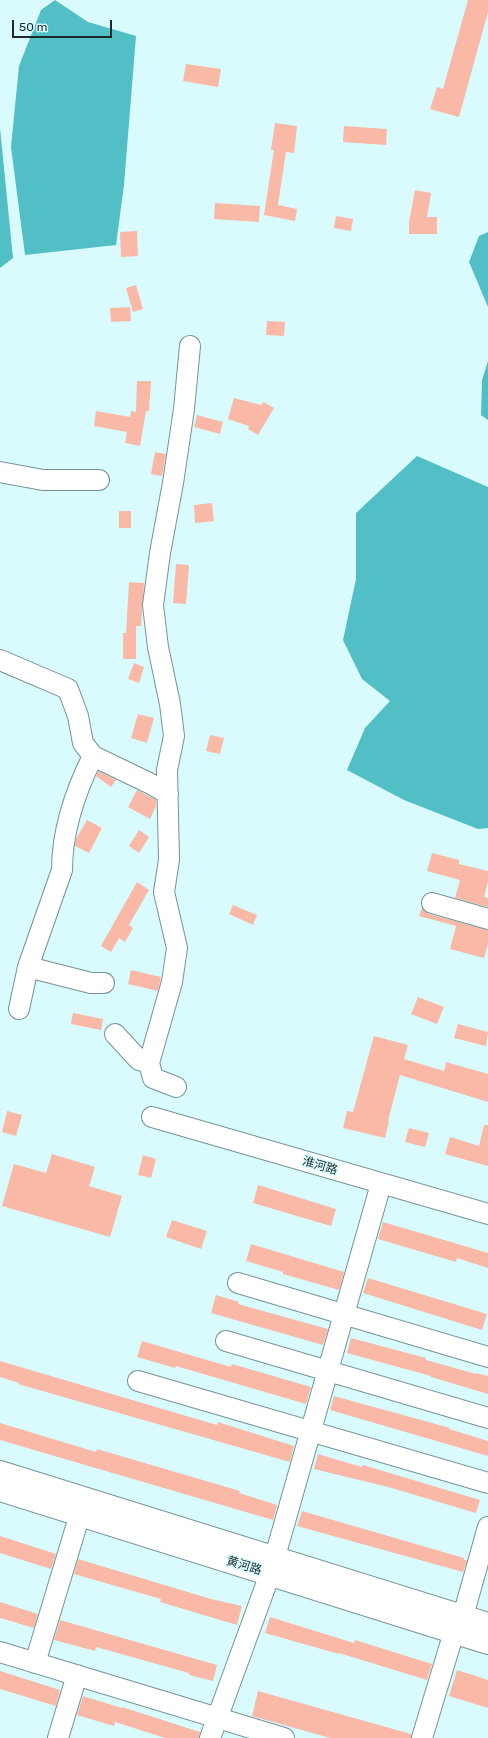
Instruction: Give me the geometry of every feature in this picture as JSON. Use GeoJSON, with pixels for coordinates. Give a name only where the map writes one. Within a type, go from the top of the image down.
{"type":"FeatureCollection","features":[{"type":"Feature","properties":{"kind":"main road","name":"黄河路"},"geometry":{"type":"LineString","coordinates":[[0,1472],[273,1566],[459,1624],[488,1643]]}},
{"type":"Feature","properties":{"kind":"main road","name":"黄河路"},"geometry":{"type":"LineString","coordinates":[[0,1490],[80,1514],[273,1566]]}},
{"type":"Feature","properties":{"kind":"main road","name":"黄河路"},"geometry":{"type":"LineString","coordinates":[[459,1624],[488,1624]]}},
{"type":"Feature","properties":{"kind":"street"},"geometry":{"type":"LineString","coordinates":[[176,1086],[153,1078],[149,1063],[172,982],[177,948],[164,892],[169,860],[167,770],[174,736],[170,704],[158,647],[153,605],[160,553],[173,483],[184,409],[190,346]]}},
{"type":"Feature","properties":{"kind":"street"},"geometry":{"type":"LineString","coordinates":[[0,472],[43,480],[99,480]]}},
{"type":"Feature","properties":{"kind":"street"},"geometry":{"type":"LineString","coordinates":[[0,660],[68,689],[78,716],[83,743],[93,756],[151,784],[168,794]]}},
{"type":"Feature","properties":{"kind":"street"},"geometry":{"type":"LineString","coordinates":[[19,1009],[28,967],[62,870],[62,858],[66,835],[80,782],[93,756]]}},
{"type":"Feature","properties":{"kind":"street"},"geometry":{"type":"LineString","coordinates":[[432,903],[488,919]]}},
{"type":"Feature","properties":{"kind":"street"},"geometry":{"type":"LineString","coordinates":[[28,967],[91,983],[104,983]]}},
{"type":"Feature","properties":{"kind":"street"},"geometry":{"type":"LineString","coordinates":[[115,1034],[139,1060],[149,1063]]}},
{"type":"Feature","properties":{"kind":"street","name":"淮河路"},"geometry":{"type":"LineString","coordinates":[[152,1117],[488,1214]]}},
{"type":"Feature","properties":{"kind":"street"},"geometry":{"type":"LineString","coordinates":[[210,1738],[273,1566],[381,1184]]}},
{"type":"Feature","properties":{"kind":"street"},"geometry":{"type":"LineString","coordinates":[[238,1283],[488,1357]]}},
{"type":"Feature","properties":{"kind":"street"},"geometry":{"type":"LineString","coordinates":[[226,1341],[488,1418]]}},
{"type":"Feature","properties":{"kind":"street"},"geometry":{"type":"LineString","coordinates":[[138,1381],[488,1483]]}},
{"type":"Feature","properties":{"kind":"street"},"geometry":{"type":"LineString","coordinates":[[35,1662],[80,1514]]}},
{"type":"Feature","properties":{"kind":"street"},"geometry":{"type":"LineString","coordinates":[[422,1738],[459,1624],[488,1527]]}},
{"type":"Feature","properties":{"kind":"street"},"geometry":{"type":"LineString","coordinates":[[0,1652],[284,1738]]}},
{"type":"Feature","properties":{"kind":"street"},"geometry":{"type":"LineString","coordinates":[[58,1738],[77,1675]]}},
{"type":"Feature","properties":{"kind":"shaded area"},"geometry":{"type":"Polygon","coordinates":[[[55,0],[88,22],[136,36],[124,185],[116,245],[25,255],[11,147],[19,66],[41,10],[55,0]]]}},
{"type":"Feature","properties":{"kind":"shaded area"},"geometry":{"type":"Polygon","coordinates":[[[0,128],[13,258],[0,268],[0,128]]]}},
{"type":"Feature","properties":{"kind":"shaded area"},"geometry":{"type":"Polygon","coordinates":[[[488,232],[488,307],[469,262],[479,236],[488,232]]]}},
{"type":"Feature","properties":{"kind":"shaded area"},"geometry":{"type":"Polygon","coordinates":[[[488,361],[488,420],[481,415],[482,380],[488,361]]]}},
{"type":"Feature","properties":{"kind":"shaded area"},"geometry":{"type":"Polygon","coordinates":[[[417,456],[488,487],[488,828],[478,829],[404,800],[347,770],[365,728],[390,701],[362,679],[343,640],[356,579],[356,513],[417,456]]]}},
{"type":"Feature","properties":{"kind":"building"},"geometry":{"type":"Polygon","coordinates":[[[468,0],[488,0],[488,12],[459,117],[430,109],[437,87],[443,89],[468,0]]]}},
{"type":"Feature","properties":{"kind":"building"},"geometry":{"type":"Polygon","coordinates":[[[186,64],[221,69],[218,87],[183,81],[186,64]]]}},
{"type":"Feature","properties":{"kind":"building"},"geometry":{"type":"Polygon","coordinates":[[[275,123],[297,126],[294,153],[286,152],[278,205],[297,209],[295,221],[264,215],[274,150],[271,150],[275,123]]]}},
{"type":"Feature","properties":{"kind":"building"},"geometry":{"type":"Polygon","coordinates":[[[344,126],[387,129],[386,145],[343,142],[344,126]]]}},
{"type":"Feature","properties":{"kind":"building"},"geometry":{"type":"Polygon","coordinates":[[[415,190],[431,193],[427,217],[437,217],[437,234],[409,234],[409,222],[415,190]]]}},
{"type":"Feature","properties":{"kind":"building"},"geometry":{"type":"Polygon","coordinates":[[[215,203],[260,206],[259,222],[214,219],[215,203]]]}},
{"type":"Feature","properties":{"kind":"building"},"geometry":{"type":"Polygon","coordinates":[[[336,216],[353,219],[351,231],[334,228],[336,216]]]}},
{"type":"Feature","properties":{"kind":"building"},"geometry":{"type":"Polygon","coordinates":[[[137,231],[138,256],[121,257],[120,232],[137,231]]]}},
{"type":"Feature","properties":{"kind":"building"},"geometry":{"type":"Polygon","coordinates":[[[136,285],[143,309],[133,312],[126,288],[136,285]]]}},
{"type":"Feature","properties":{"kind":"building"},"geometry":{"type":"Polygon","coordinates":[[[130,307],[131,321],[111,322],[110,308],[130,307]]]}},
{"type":"Feature","properties":{"kind":"building"},"geometry":{"type":"Polygon","coordinates":[[[267,321],[285,322],[284,336],[266,335],[267,321]]]}},
{"type":"Feature","properties":{"kind":"building"},"geometry":{"type":"Polygon","coordinates":[[[137,381],[151,381],[149,411],[146,411],[140,446],[125,443],[127,432],[94,426],[96,411],[130,417],[131,411],[136,412],[137,381]]]}},
{"type":"Feature","properties":{"kind":"building"},"geometry":{"type":"Polygon","coordinates":[[[234,398],[261,405],[263,402],[274,408],[258,435],[248,429],[249,426],[228,419],[234,398]]]}},
{"type":"Feature","properties":{"kind":"building"},"geometry":{"type":"Polygon","coordinates":[[[197,415],[223,422],[220,434],[194,427],[197,415]]]}},
{"type":"Feature","properties":{"kind":"building"},"geometry":{"type":"Polygon","coordinates":[[[155,452],[166,454],[162,476],[151,474],[155,452]]]}},
{"type":"Feature","properties":{"kind":"building"},"geometry":{"type":"Polygon","coordinates":[[[212,503],[214,521],[195,523],[194,505],[212,503]]]}},
{"type":"Feature","properties":{"kind":"building"},"geometry":{"type":"Polygon","coordinates":[[[119,511],[131,511],[131,528],[119,528],[119,511]]]}},
{"type":"Feature","properties":{"kind":"building"},"geometry":{"type":"Polygon","coordinates":[[[176,564],[189,565],[186,604],[173,603],[176,564]]]}},
{"type":"Feature","properties":{"kind":"building"},"geometry":{"type":"Polygon","coordinates":[[[129,582],[144,583],[141,626],[136,626],[136,659],[123,659],[123,633],[126,633],[129,582]]]}},
{"type":"Feature","properties":{"kind":"building"},"geometry":{"type":"Polygon","coordinates":[[[134,663],[144,667],[139,683],[128,679],[134,663]]]}},
{"type":"Feature","properties":{"kind":"building"},"geometry":{"type":"Polygon","coordinates":[[[138,714],[154,718],[147,743],[131,738],[138,714]]]}},
{"type":"Feature","properties":{"kind":"building"},"geometry":{"type":"Polygon","coordinates":[[[210,735],[224,738],[220,754],[206,751],[210,735]]]}},
{"type":"Feature","properties":{"kind":"building"},"geometry":{"type":"Polygon","coordinates":[[[98,771],[116,780],[111,787],[96,776],[98,771]]]}},
{"type":"Feature","properties":{"kind":"building"},"geometry":{"type":"Polygon","coordinates":[[[137,790],[156,800],[156,806],[150,819],[128,807],[137,790]]]}},
{"type":"Feature","properties":{"kind":"building"},"geometry":{"type":"Polygon","coordinates":[[[87,820],[102,828],[89,853],[75,846],[76,839],[87,820]]]}},
{"type":"Feature","properties":{"kind":"building"},"geometry":{"type":"Polygon","coordinates":[[[139,830],[149,837],[139,853],[129,846],[139,830]]]}},
{"type":"Feature","properties":{"kind":"building"},"geometry":{"type":"Polygon","coordinates":[[[432,853],[459,860],[459,864],[488,871],[488,882],[484,897],[488,898],[488,907],[455,898],[460,880],[427,871],[432,853]]]}},
{"type":"Feature","properties":{"kind":"building"},"geometry":{"type":"Polygon","coordinates":[[[137,882],[149,890],[129,925],[133,928],[125,942],[119,938],[111,952],[101,946],[137,882]]]}},
{"type":"Feature","properties":{"kind":"building"},"geometry":{"type":"Polygon","coordinates":[[[233,905],[257,915],[253,925],[229,914],[233,905]]]}},
{"type":"Feature","properties":{"kind":"building"},"geometry":{"type":"Polygon","coordinates":[[[422,907],[429,914],[488,930],[488,944],[484,958],[450,949],[456,926],[419,916],[422,907]]]}},
{"type":"Feature","properties":{"kind":"building"},"geometry":{"type":"Polygon","coordinates":[[[131,970],[161,977],[158,991],[128,984],[131,970]]]}},
{"type":"Feature","properties":{"kind":"building"},"geometry":{"type":"Polygon","coordinates":[[[418,997],[444,1007],[437,1024],[411,1014],[418,997]]]}},
{"type":"Feature","properties":{"kind":"building"},"geometry":{"type":"Polygon","coordinates":[[[73,1013],[103,1019],[101,1030],[71,1024],[73,1013]]]}},
{"type":"Feature","properties":{"kind":"building"},"geometry":{"type":"Polygon","coordinates":[[[458,1024],[488,1032],[486,1046],[454,1038],[458,1024]]]}},
{"type":"Feature","properties":{"kind":"building"},"geometry":{"type":"Polygon","coordinates":[[[374,1036],[408,1045],[404,1059],[444,1071],[446,1062],[488,1074],[488,1102],[400,1075],[385,1138],[343,1128],[347,1111],[353,1112],[374,1036]]]}},
{"type":"Feature","properties":{"kind":"building"},"geometry":{"type":"Polygon","coordinates":[[[7,1111],[22,1115],[16,1136],[2,1132],[7,1111]]]}},
{"type":"Feature","properties":{"kind":"building"},"geometry":{"type":"Polygon","coordinates":[[[484,1125],[488,1125],[488,1166],[445,1154],[450,1137],[479,1146],[484,1125]]]}},
{"type":"Feature","properties":{"kind":"building"},"geometry":{"type":"Polygon","coordinates":[[[409,1128],[429,1133],[425,1147],[405,1142],[409,1128]]]}},
{"type":"Feature","properties":{"kind":"building"},"geometry":{"type":"Polygon","coordinates":[[[52,1154],[95,1167],[89,1186],[122,1196],[110,1237],[2,1206],[14,1164],[46,1173],[52,1154]]]}},
{"type":"Feature","properties":{"kind":"building"},"geometry":{"type":"Polygon","coordinates":[[[143,1155],[156,1159],[151,1178],[138,1175],[143,1155]]]}},
{"type":"Feature","properties":{"kind":"building"},"geometry":{"type":"Polygon","coordinates":[[[258,1185],[336,1209],[331,1226],[253,1203],[258,1185]]]}},
{"type":"Feature","properties":{"kind":"building"},"geometry":{"type":"Polygon","coordinates":[[[172,1220],[207,1231],[201,1249],[166,1237],[172,1220]]]}},
{"type":"Feature","properties":{"kind":"building"},"geometry":{"type":"Polygon","coordinates":[[[383,1222],[488,1253],[488,1268],[457,1258],[456,1262],[378,1239],[383,1222]]]}},
{"type":"Feature","properties":{"kind":"building"},"geometry":{"type":"Polygon","coordinates":[[[251,1244],[344,1272],[339,1290],[283,1274],[283,1272],[246,1261],[251,1244]]]}},
{"type":"Feature","properties":{"kind":"building"},"geometry":{"type":"Polygon","coordinates":[[[368,1278],[487,1314],[482,1330],[363,1293],[368,1278]]]}},
{"type":"Feature","properties":{"kind":"building"},"geometry":{"type":"Polygon","coordinates":[[[216,1295],[239,1302],[238,1304],[328,1329],[323,1345],[211,1313],[216,1295]]]}},
{"type":"Feature","properties":{"kind":"building"},"geometry":{"type":"Polygon","coordinates":[[[351,1338],[426,1358],[426,1360],[476,1374],[488,1376],[488,1394],[431,1376],[347,1353],[351,1338]]]}},
{"type":"Feature","properties":{"kind":"building"},"geometry":{"type":"Polygon","coordinates":[[[142,1341],[231,1367],[232,1364],[311,1387],[306,1404],[176,1366],[175,1368],[137,1357],[142,1341]]]}},
{"type":"Feature","properties":{"kind":"building"},"geometry":{"type":"Polygon","coordinates":[[[0,1361],[217,1425],[218,1422],[294,1446],[290,1462],[18,1384],[19,1383],[0,1377],[0,1361]]]}},
{"type":"Feature","properties":{"kind":"building"},"geometry":{"type":"Polygon","coordinates":[[[334,1396],[450,1428],[449,1429],[488,1441],[488,1456],[330,1410],[334,1396]]]}},
{"type":"Feature","properties":{"kind":"building"},"geometry":{"type":"Polygon","coordinates":[[[0,1423],[96,1452],[97,1449],[240,1491],[239,1493],[277,1505],[273,1520],[0,1440],[0,1423]]]}},
{"type":"Feature","properties":{"kind":"building"},"geometry":{"type":"Polygon","coordinates":[[[318,1454],[362,1467],[363,1465],[480,1500],[476,1513],[388,1487],[314,1469],[318,1454]]]}},
{"type":"Feature","properties":{"kind":"building"},"geometry":{"type":"Polygon","coordinates":[[[302,1511],[464,1558],[464,1560],[467,1560],[463,1572],[297,1526],[302,1511]]]}},
{"type":"Feature","properties":{"kind":"building"},"geometry":{"type":"Polygon","coordinates":[[[0,1536],[56,1554],[51,1569],[0,1553],[0,1536]]]}},
{"type":"Feature","properties":{"kind":"building"},"geometry":{"type":"Polygon","coordinates":[[[78,1559],[211,1599],[242,1606],[237,1625],[160,1602],[161,1599],[74,1574],[78,1559]]]}},
{"type":"Feature","properties":{"kind":"building"},"geometry":{"type":"Polygon","coordinates":[[[0,1602],[38,1614],[34,1628],[0,1618],[0,1602]]]}},
{"type":"Feature","properties":{"kind":"building"},"geometry":{"type":"Polygon","coordinates":[[[270,1617],[354,1643],[355,1640],[432,1664],[427,1680],[339,1653],[265,1633],[270,1617]]]}},
{"type":"Feature","properties":{"kind":"building"},"geometry":{"type":"Polygon","coordinates":[[[60,1620],[217,1665],[213,1681],[96,1647],[95,1651],[54,1640],[60,1620]]]}},
{"type":"Feature","properties":{"kind":"building"},"geometry":{"type":"Polygon","coordinates":[[[457,1670],[488,1680],[488,1708],[449,1696],[457,1670]]]}},
{"type":"Feature","properties":{"kind":"building"},"geometry":{"type":"Polygon","coordinates":[[[0,1671],[60,1690],[56,1706],[0,1689],[0,1671]]]}},
{"type":"Feature","properties":{"kind":"building"},"geometry":{"type":"Polygon","coordinates":[[[258,1691],[411,1734],[411,1738],[330,1738],[252,1716],[258,1691]]]}},
{"type":"Feature","properties":{"kind":"building"},"geometry":{"type":"Polygon","coordinates":[[[83,1696],[200,1732],[199,1738],[165,1738],[115,1722],[114,1726],[77,1715],[83,1696]]]}}]}
